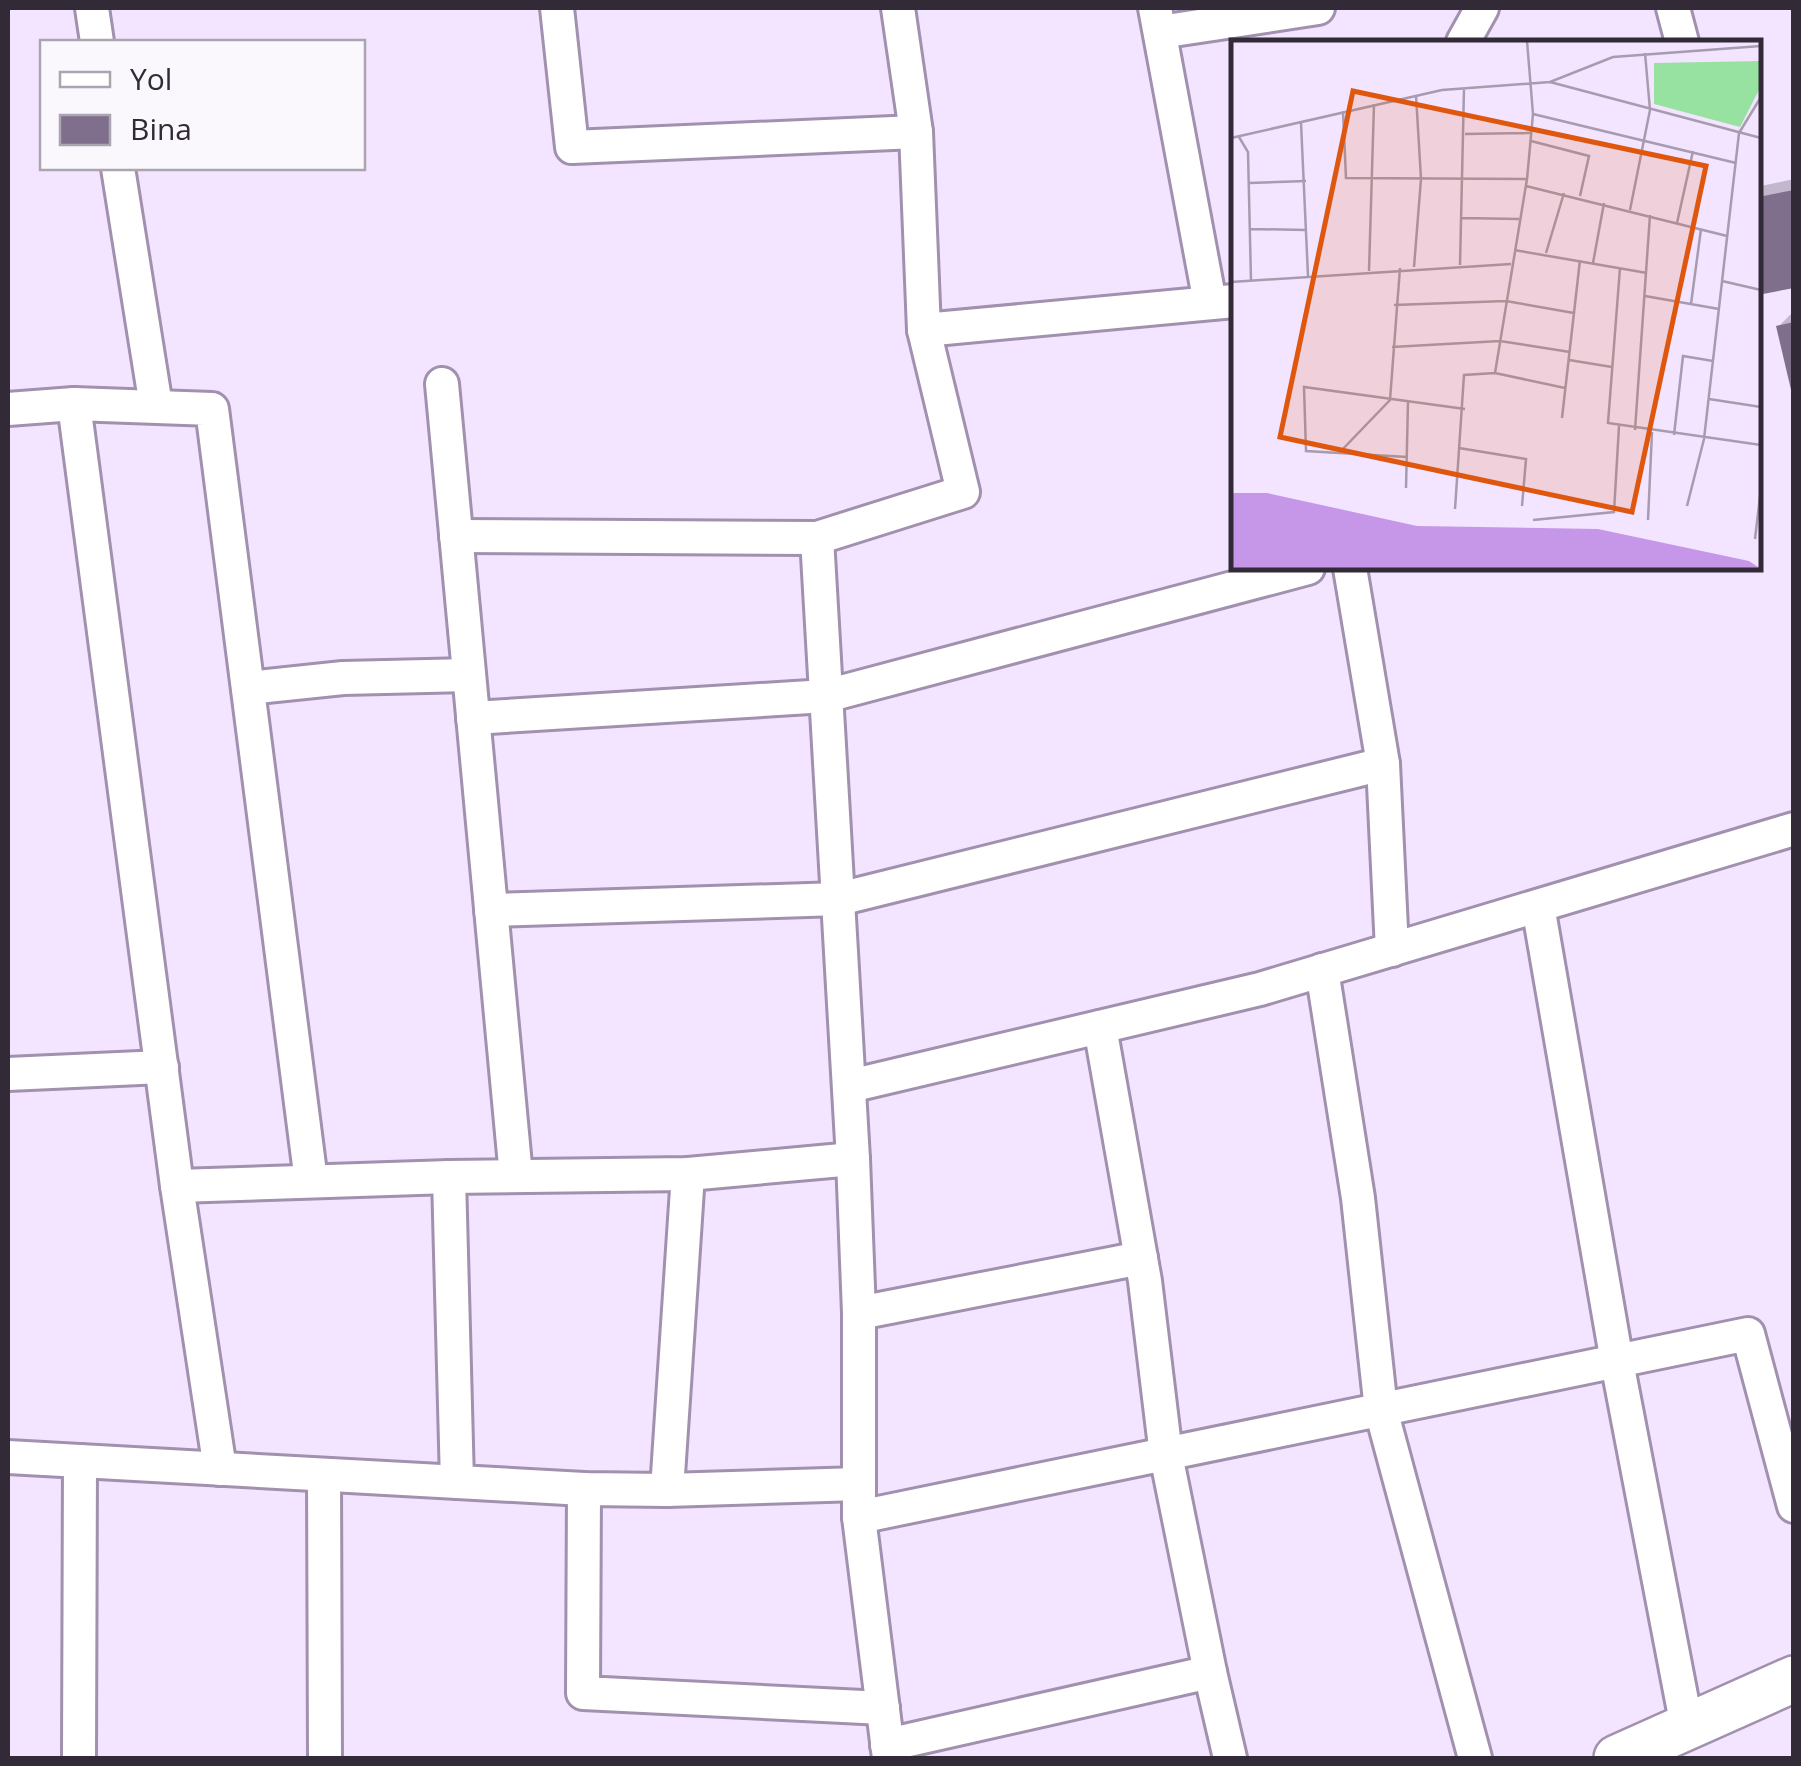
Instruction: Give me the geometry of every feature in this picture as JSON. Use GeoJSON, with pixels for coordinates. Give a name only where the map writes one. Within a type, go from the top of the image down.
{"type":"FeatureCollection","features":[{"type":"Feature","properties":{"kind":"main road"},"geometry":{"type":"LineString","coordinates":[[1617,1758],[1794,1679]]}},
{"type":"Feature","properties":{"kind":"street"},"geometry":{"type":"LineString","coordinates":[[92,8],[97,40]]}},
{"type":"Feature","properties":{"kind":"street"},"geometry":{"type":"LineString","coordinates":[[557,8],[572,147],[916,132]]}},
{"type":"Feature","properties":{"kind":"street"},"geometry":{"type":"LineString","coordinates":[[456,536],[817,538],[963,492],[924,330],[916,132],[898,8]]}},
{"type":"Feature","properties":{"kind":"street"},"geometry":{"type":"LineString","coordinates":[[924,330],[1222,302],[1157,20],[1318,8]]}},
{"type":"Feature","properties":{"kind":"street"},"geometry":{"type":"LineString","coordinates":[[1463,40],[1482,8]]}},
{"type":"Feature","properties":{"kind":"street"},"geometry":{"type":"LineString","coordinates":[[1673,8],[1681,40]]}},
{"type":"Feature","properties":{"kind":"street"},"geometry":{"type":"LineString","coordinates":[[118,170],[156,406]]}},
{"type":"Feature","properties":{"kind":"street"},"geometry":{"type":"LineString","coordinates":[[442,384],[516,1176]]}},
{"type":"Feature","properties":{"kind":"street"},"geometry":{"type":"LineString","coordinates":[[74,404],[177,1186],[220,1469]]}},
{"type":"Feature","properties":{"kind":"street"},"geometry":{"type":"LineString","coordinates":[[8,409],[74,404],[212,409],[312,1181]]}},
{"type":"Feature","properties":{"kind":"street"},"geometry":{"type":"LineString","coordinates":[[817,538],[850,1086],[859,1313],[858,1518],[888,1752],[1210,1672]]}},
{"type":"Feature","properties":{"kind":"street"},"geometry":{"type":"LineString","coordinates":[[473,718],[826,696],[1300,570]]}},
{"type":"Feature","properties":{"kind":"street"},"geometry":{"type":"LineString","coordinates":[[1350,570],[1382,764],[1392,950]]}},
{"type":"Feature","properties":{"kind":"street"},"geometry":{"type":"LineString","coordinates":[[248,688],[343,678],[469,674]]}},
{"type":"Feature","properties":{"kind":"street"},"geometry":{"type":"LineString","coordinates":[[491,910],[839,899],[1382,764]]}},
{"type":"Feature","properties":{"kind":"street"},"geometry":{"type":"LineString","coordinates":[[850,1086],[1260,989],[1794,829]]}},
{"type":"Feature","properties":{"kind":"street"},"geometry":{"type":"LineString","coordinates":[[1538,906],[1617,1362],[1687,1727]]}},
{"type":"Feature","properties":{"kind":"street"},"geometry":{"type":"LineString","coordinates":[[1322,970],[1358,1198],[1382,1410],[1475,1758]]}},
{"type":"Feature","properties":{"kind":"street"},"geometry":{"type":"LineString","coordinates":[[1100,1028],[1142,1258],[1166,1454],[1230,1758]]}},
{"type":"Feature","properties":{"kind":"street"},"geometry":{"type":"LineString","coordinates":[[8,1074],[162,1067]]}},
{"type":"Feature","properties":{"kind":"street"},"geometry":{"type":"LineString","coordinates":[[177,1186],[449,1176],[688,1174],[853,1159]]}},
{"type":"Feature","properties":{"kind":"street"},"geometry":{"type":"LineString","coordinates":[[667,1490],[688,1174]]}},
{"type":"Feature","properties":{"kind":"street"},"geometry":{"type":"LineString","coordinates":[[449,1176],[457,1482]]}},
{"type":"Feature","properties":{"kind":"street"},"geometry":{"type":"LineString","coordinates":[[859,1313],[1142,1258]]}},
{"type":"Feature","properties":{"kind":"street"},"geometry":{"type":"LineString","coordinates":[[858,1518],[1748,1334],[1794,1506]]}},
{"type":"Feature","properties":{"kind":"street"},"geometry":{"type":"LineString","coordinates":[[8,1457],[584,1488],[667,1490],[859,1484]]}},
{"type":"Feature","properties":{"kind":"street"},"geometry":{"type":"LineString","coordinates":[[80,1461],[80,1758]]}},
{"type":"Feature","properties":{"kind":"street"},"geometry":{"type":"LineString","coordinates":[[324,1474],[325,1758]]}},
{"type":"Feature","properties":{"kind":"street"},"geometry":{"type":"LineString","coordinates":[[584,1488],[584,1693],[882,1708]]}},
{"type":"Feature","properties":{"kind":"building"},"geometry":{"type":"Polygon","coordinates":[[[1794,190],[1794,288],[1763,294],[1761,285],[1761,196],[1794,190]]]}},
{"type":"Feature","properties":{"kind":"building"},"geometry":{"type":"Polygon","coordinates":[[[1794,322],[1794,394],[1792,394],[1776,326],[1794,322]]]}}]}
